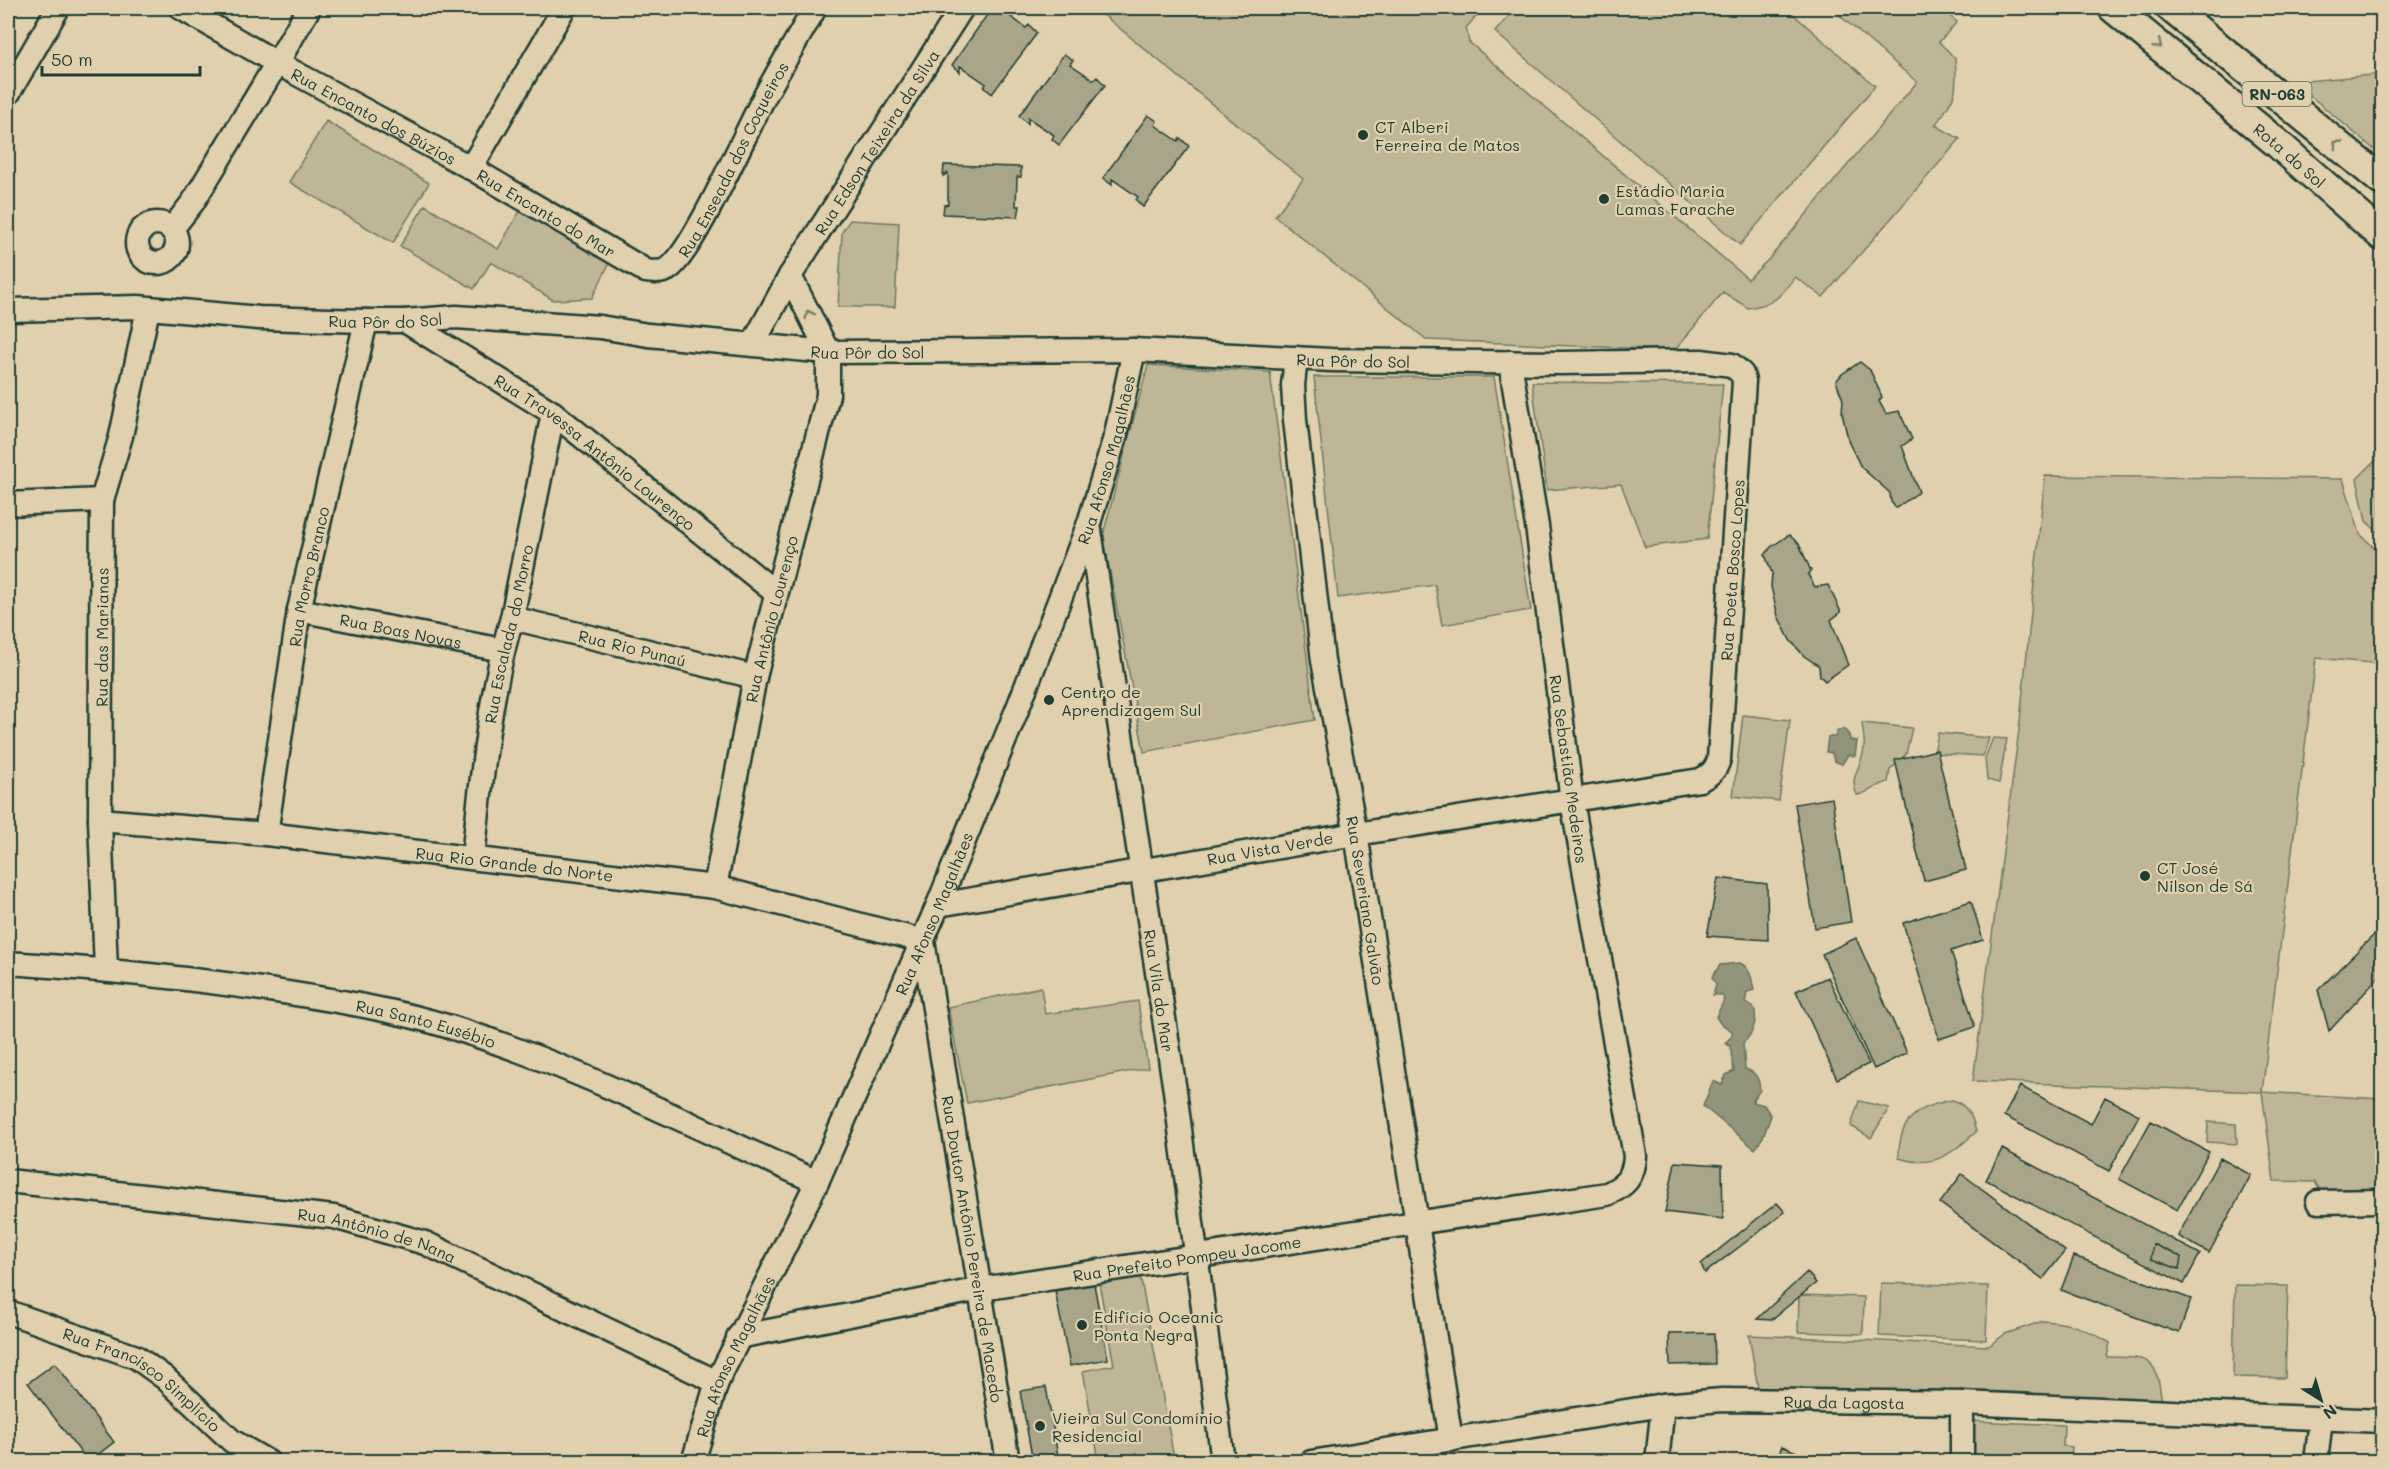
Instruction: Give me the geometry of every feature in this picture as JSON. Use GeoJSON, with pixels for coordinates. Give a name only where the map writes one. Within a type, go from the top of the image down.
{"type":"FeatureCollection","features":[{"type":"Feature","properties":{"kind":"main road","name":"Rota do Sol"},"geometry":{"type":"LineString","coordinates":[[2113,8],[2277,143],[2382,236]]}},
{"type":"Feature","properties":{"kind":"main road","name":"RN-063"},"geometry":{"type":"LineString","coordinates":[[2171,8],[2382,181]]}},
{"type":"Feature","properties":{"kind":"street"},"geometry":{"type":"LineString","coordinates":[[8,94],[58,8]]}},
{"type":"Feature","properties":{"kind":"street"},"geometry":{"type":"LineString","coordinates":[[181,8],[277,63]]}},
{"type":"Feature","properties":{"kind":"street","name":"Rua Encanto dos Búzios"},"geometry":{"type":"LineString","coordinates":[[172,229],[193,202],[309,8]]}},
{"type":"Feature","properties":{"kind":"street","name":"Rua Encanto do Mar"},"geometry":{"type":"LineString","coordinates":[[564,8],[471,168],[626,260]]}},
{"type":"Feature","properties":{"kind":"street","name":"Rua Enseada dos Coqueiros"},"geometry":{"type":"LineString","coordinates":[[626,260],[656,273],[668,269],[680,257],[815,8]]}},
{"type":"Feature","properties":{"kind":"street","name":"Rua Edson Teixeira da Silva"},"geometry":{"type":"LineString","coordinates":[[753,344],[790,276],[962,8]]}},
{"type":"Feature","properties":{"kind":"street","name":"Rua Encanto dos Búzios"},"geometry":{"type":"LineString","coordinates":[[277,63],[471,168]]}},
{"type":"Feature","properties":{"kind":"street"},"geometry":{"type":"LineString","coordinates":[[790,276],[828,352]]}},
{"type":"Feature","properties":{"kind":"street","name":"Rua Pôr do Sol"},"geometry":{"type":"LineString","coordinates":[[8,310],[115,310],[138,307],[259,318],[366,321],[456,317],[508,320],[828,352],[1134,350],[1296,358],[1510,362],[1701,361],[1732,365]]}},
{"type":"Feature","properties":{"kind":"street","name":"Rua das Marianas"},"geometry":{"type":"LineString","coordinates":[[106,970],[100,820],[102,500],[121,436],[148,309]]}},
{"type":"Feature","properties":{"kind":"street","name":"Rua Morro Branco"},"geometry":{"type":"LineString","coordinates":[[266,834],[299,610],[366,321]]}},
{"type":"Feature","properties":{"kind":"street","name":"Rua Travessa Antônio Lourenço"},"geometry":{"type":"LineString","coordinates":[[405,321],[553,413],[776,593]]}},
{"type":"Feature","properties":{"kind":"street","name":"Rua Afonso Magalhães"},"geometry":{"type":"LineString","coordinates":[[693,1461],[717,1382],[817,1182],[938,905],[1089,523],[1116,434],[1134,350]]}},
{"type":"Feature","properties":{"kind":"street","name":"Rua Antônio Lourenço"},"geometry":{"type":"LineString","coordinates":[[715,887],[756,677],[828,395],[828,352]]}},
{"type":"Feature","properties":{"kind":"street","name":"Rua Severiano Galvão"},"geometry":{"type":"LineString","coordinates":[[1296,358],[1293,385],[1295,420],[1307,542],[1323,661],[1356,834],[1451,1440]]}},
{"type":"Feature","properties":{"kind":"street","name":"Rua Sebastião Medeiros"},"geometry":{"type":"LineString","coordinates":[[1510,362],[1537,526],[1572,801],[1635,1156],[1632,1175]]}},
{"type":"Feature","properties":{"kind":"street","name":"Rua Poeta Bosco Lopes"},"geometry":{"type":"LineString","coordinates":[[1708,776],[1714,771],[1719,759],[1744,381],[1742,374],[1732,365]]}},
{"type":"Feature","properties":{"kind":"street","name":"Rua Escalada do Morro"},"geometry":{"type":"LineString","coordinates":[[473,857],[485,757],[502,650],[512,618],[553,413]]}},
{"type":"Feature","properties":{"kind":"street"},"geometry":{"type":"LineString","coordinates":[[8,504],[102,500]]}},
{"type":"Feature","properties":{"kind":"street","name":"Rua Vila do Mar"},"geometry":{"type":"LineString","coordinates":[[1089,523],[1175,1091],[1223,1461]]}},
{"type":"Feature","properties":{"kind":"street","name":"Rua Boas Novas"},"geometry":{"type":"LineString","coordinates":[[299,610],[502,650]]}},
{"type":"Feature","properties":{"kind":"street","name":"Rua Rio Punaú"},"geometry":{"type":"LineString","coordinates":[[512,618],[756,677]]}},
{"type":"Feature","properties":{"kind":"street","name":"Rua Vista Verde"},"geometry":{"type":"LineString","coordinates":[[938,905],[1356,834],[1700,780],[1708,776]]}},
{"type":"Feature","properties":{"kind":"street","name":"Rua Rio Grande do Norte"},"geometry":{"type":"LineString","coordinates":[[100,820],[266,834],[715,887],[923,941]]}},
{"type":"Feature","properties":{"kind":"street","name":"Rua Doutor Antônio Pereira de Macedo"},"geometry":{"type":"LineString","coordinates":[[923,941],[1008,1461]]}},
{"type":"Feature","properties":{"kind":"street","name":"Rua Santo Eusébio"},"geometry":{"type":"LineString","coordinates":[[8,963],[106,970],[243,986],[356,1003],[449,1026],[533,1055],[817,1182]]}},
{"type":"Feature","properties":{"kind":"street","name":"Rua Prefeito Pompeu Jacome"},"geometry":{"type":"LineString","coordinates":[[738,1337],[981,1289],[1607,1194],[1625,1184],[1632,1175]]}},
{"type":"Feature","properties":{"kind":"street","name":"Rua Antônio de Nana"},"geometry":{"type":"LineString","coordinates":[[8,1181],[334,1217],[425,1243],[717,1382]]}},
{"type":"Feature","properties":{"kind":"street"},"geometry":{"type":"LineString","coordinates":[[2318,1202],[2382,1202]]}},
{"type":"Feature","properties":{"kind":"street","name":"Rua Francisco Simplício"},"geometry":{"type":"LineString","coordinates":[[8,1312],[136,1357],[165,1378],[232,1441],[267,1461]]}},
{"type":"Feature","properties":{"kind":"street","name":"Rua da Lagosta"},"geometry":{"type":"LineString","coordinates":[[1311,1461],[1663,1405],[1739,1399],[2316,1411],[2382,1421]]}},
{"type":"Feature","properties":{"kind":"street"},"geometry":{"type":"LineString","coordinates":[[2166,1400],[2316,1411],[2316,1461]]}},
{"type":"Feature","properties":{"kind":"street"},"geometry":{"type":"LineString","coordinates":[[1962,1403],[1962,1461]]}},
{"type":"Feature","properties":{"kind":"street"},"geometry":{"type":"LineString","coordinates":[[1657,1461],[1663,1405]]}},
{"type":"Feature","properties":{"kind":"shaded area","name":"CT Alberi Ferreira de Matos"},"geometry":{"type":"Polygon","coordinates":[[[1095,8],[1483,8],[1466,28],[1469,42],[1748,279],[1769,259],[1917,82],[1831,8],[1940,8],[1957,22],[1939,42],[1955,58],[1956,87],[1951,101],[1935,125],[1960,139],[1823,297],[1795,277],[1776,299],[1748,308],[1723,292],[1675,350],[1427,340],[1275,216],[1303,179],[1095,8]]]}},
{"type":"Feature","properties":{"kind":"shaded area"},"geometry":{"type":"Polygon","coordinates":[[[1516,8],[1786,8],[1875,86],[1740,245],[1495,32],[1516,8]]]}},
{"type":"Feature","properties":{"kind":"shaded area"},"geometry":{"type":"Polygon","coordinates":[[[2382,74],[2382,156],[2294,82],[2382,74]]]}},
{"type":"Feature","properties":{"kind":"shaded area"},"geometry":{"type":"Polygon","coordinates":[[[326,121],[429,183],[393,243],[289,182],[326,121]]]}},
{"type":"Feature","properties":{"kind":"shaded area"},"geometry":{"type":"Polygon","coordinates":[[[425,205],[498,249],[520,211],[611,260],[592,298],[553,300],[491,262],[474,289],[400,246],[425,205]]]}},
{"type":"Feature","properties":{"kind":"shaded area"},"geometry":{"type":"Polygon","coordinates":[[[850,220],[899,223],[895,307],[838,307],[842,232],[850,220]]]}},
{"type":"Feature","properties":{"kind":"shaded area"},"geometry":{"type":"Polygon","coordinates":[[[1148,365],[1270,372],[1315,720],[1144,752],[1103,535],[1148,365]]]}},
{"type":"Feature","properties":{"kind":"shaded area"},"geometry":{"type":"Polygon","coordinates":[[[1314,377],[1494,377],[1531,610],[1442,625],[1435,585],[1338,598],[1314,377]]]}},
{"type":"Feature","properties":{"kind":"shaded area"},"geometry":{"type":"Polygon","coordinates":[[[1532,382],[1723,384],[1707,539],[1645,547],[1621,484],[1547,490],[1532,382]]]}},
{"type":"Feature","properties":{"kind":"shaded area"},"geometry":{"type":"Polygon","coordinates":[[[2382,454],[2382,536],[2366,521],[2357,479],[2382,454]]]}},
{"type":"Feature","properties":{"kind":"shaded area","name":"CT José Nilson de Sá"},"geometry":{"type":"Polygon","coordinates":[[[2045,476],[2343,479],[2360,534],[2382,555],[2382,664],[2316,658],[2262,1092],[1973,1081],[2019,730],[2045,476]]]}},
{"type":"Feature","properties":{"kind":"shaded area"},"geometry":{"type":"Polygon","coordinates":[[[1743,715],[1790,720],[1779,801],[1733,796],[1743,715]]]}},
{"type":"Feature","properties":{"kind":"shaded area"},"geometry":{"type":"Polygon","coordinates":[[[1862,723],[1912,728],[1906,754],[1890,770],[1888,782],[1857,795],[1854,783],[1864,748],[1862,723]]]}},
{"type":"Feature","properties":{"kind":"shaded area"},"geometry":{"type":"Polygon","coordinates":[[[1844,729],[1850,740],[1857,741],[1855,756],[1848,755],[1842,764],[1834,761],[1832,753],[1826,752],[1828,737],[1835,737],[1838,730],[1844,729]]]}},
{"type":"Feature","properties":{"kind":"shaded area"},"geometry":{"type":"Polygon","coordinates":[[[1938,733],[1989,738],[1983,756],[1934,753],[1938,733]]]}},
{"type":"Feature","properties":{"kind":"shaded area"},"geometry":{"type":"Polygon","coordinates":[[[1993,738],[2007,739],[1999,783],[1987,780],[1985,758],[1993,738]]]}},
{"type":"Feature","properties":{"kind":"shaded area"},"geometry":{"type":"Polygon","coordinates":[[[1740,963],[1749,971],[1754,990],[1747,992],[1745,1003],[1753,1006],[1755,1010],[1752,1031],[1743,1043],[1745,1069],[1754,1074],[1759,1082],[1760,1090],[1752,1102],[1764,1105],[1771,1116],[1763,1137],[1755,1149],[1703,1106],[1713,1081],[1722,1085],[1726,1075],[1734,1071],[1730,1046],[1725,1043],[1732,1036],[1732,1031],[1720,1023],[1716,1017],[1724,1000],[1722,995],[1713,995],[1716,985],[1712,977],[1720,965],[1740,963]]]}},
{"type":"Feature","properties":{"kind":"shaded area"},"geometry":{"type":"Polygon","coordinates":[[[1041,987],[1045,1014],[1138,1001],[1148,1068],[967,1103],[948,1007],[1041,987]]]}},
{"type":"Feature","properties":{"kind":"shaded area"},"geometry":{"type":"Polygon","coordinates":[[[2262,1092],[2382,1099],[2382,1194],[2321,1192],[2315,1182],[2274,1181],[2262,1092]]]}},
{"type":"Feature","properties":{"kind":"shaded area"},"geometry":{"type":"Polygon","coordinates":[[[1953,1100],[1969,1112],[1976,1132],[1959,1147],[1941,1157],[1922,1162],[1899,1158],[1902,1134],[1912,1117],[1929,1106],[1953,1100]]]}},
{"type":"Feature","properties":{"kind":"shaded area"},"geometry":{"type":"Polygon","coordinates":[[[1859,1101],[1889,1108],[1871,1138],[1851,1126],[1859,1101]]]}},
{"type":"Feature","properties":{"kind":"shaded area"},"geometry":{"type":"Polygon","coordinates":[[[2208,1122],[2236,1124],[2237,1144],[2207,1142],[2208,1122]]]}},
{"type":"Feature","properties":{"kind":"shaded area"},"geometry":{"type":"Polygon","coordinates":[[[1139,1269],[1174,1458],[1155,1461],[1099,1461],[1083,1371],[1114,1365],[1098,1277],[1139,1269]]]}},
{"type":"Feature","properties":{"kind":"shaded area"},"geometry":{"type":"Polygon","coordinates":[[[1881,1283],[1988,1286],[1986,1340],[1879,1336],[1881,1283]]]}},
{"type":"Feature","properties":{"kind":"shaded area"},"geometry":{"type":"Polygon","coordinates":[[[2235,1285],[2288,1286],[2285,1378],[2233,1377],[2235,1285]]]}},
{"type":"Feature","properties":{"kind":"shaded area"},"geometry":{"type":"Polygon","coordinates":[[[1799,1295],[1864,1297],[1863,1334],[1798,1332],[1799,1295]]]}},
{"type":"Feature","properties":{"kind":"shaded area"},"geometry":{"type":"Polygon","coordinates":[[[2043,1321],[2070,1325],[2102,1338],[2110,1343],[2107,1357],[2134,1358],[2149,1363],[2157,1376],[2162,1403],[1770,1390],[1758,1388],[1749,1335],[1989,1346],[2005,1334],[2043,1321]]]}},
{"type":"Feature","properties":{"kind":"shaded area"},"geometry":{"type":"Polygon","coordinates":[[[1973,1421],[2064,1425],[2063,1446],[2072,1447],[2071,1461],[1971,1462],[1973,1421]]]}},
{"type":"Feature","properties":{"kind":"building"},"geometry":{"type":"Polygon","coordinates":[[[992,8],[1004,8],[1003,11],[1026,28],[1029,25],[1037,33],[992,94],[984,87],[986,84],[960,66],[960,72],[952,65],[992,8]]]}},
{"type":"Feature","properties":{"kind":"building"},"geometry":{"type":"Polygon","coordinates":[[[1064,54],[1073,60],[1070,64],[1094,80],[1097,77],[1105,85],[1059,145],[1052,139],[1054,135],[1028,118],[1028,124],[1019,116],[1064,54]]]}},
{"type":"Feature","properties":{"kind":"building"},"geometry":{"type":"Polygon","coordinates":[[[1148,115],[1157,121],[1155,125],[1178,141],[1180,138],[1189,146],[1143,207],[1136,200],[1138,197],[1112,179],[1112,185],[1103,178],[1148,115]]]}},
{"type":"Feature","properties":{"kind":"building"},"geometry":{"type":"Polygon","coordinates":[[[944,165],[1021,167],[1021,177],[1017,177],[1016,206],[1020,206],[1018,217],[943,214],[944,205],[948,204],[948,173],[943,176],[944,165]]]}},
{"type":"Feature","properties":{"kind":"building"},"geometry":{"type":"Polygon","coordinates":[[[1860,362],[1870,370],[1882,397],[1879,401],[1886,414],[1899,411],[1912,439],[1902,446],[1919,492],[1896,508],[1891,502],[1890,493],[1861,467],[1849,443],[1842,413],[1843,400],[1836,381],[1860,362]]]}},
{"type":"Feature","properties":{"kind":"building"},"geometry":{"type":"Polygon","coordinates":[[[1789,535],[1799,544],[1811,571],[1808,575],[1815,587],[1828,585],[1841,612],[1831,620],[1848,665],[1825,681],[1820,676],[1819,666],[1804,656],[1790,640],[1778,616],[1771,587],[1772,573],[1765,555],[1771,547],[1789,535]]]}},
{"type":"Feature","properties":{"kind":"building"},"geometry":{"type":"Polygon","coordinates":[[[1937,750],[1966,870],[1924,881],[1895,760],[1937,750]]]}},
{"type":"Feature","properties":{"kind":"building"},"geometry":{"type":"Polygon","coordinates":[[[1832,798],[1851,922],[1815,928],[1795,804],[1832,798]]]}},
{"type":"Feature","properties":{"kind":"building"},"geometry":{"type":"Polygon","coordinates":[[[1718,878],[1767,884],[1768,940],[1707,936],[1718,878]]]}},
{"type":"Feature","properties":{"kind":"building"},"geometry":{"type":"Polygon","coordinates":[[[1971,901],[1983,940],[1951,951],[1975,1027],[1939,1039],[1903,923],[1971,901]]]}},
{"type":"Feature","properties":{"kind":"building"},"geometry":{"type":"Polygon","coordinates":[[[2382,927],[2382,974],[2329,1031],[2318,990],[2382,927]]]}},
{"type":"Feature","properties":{"kind":"building"},"geometry":{"type":"Polygon","coordinates":[[[1856,938],[1907,1053],[1874,1069],[1822,954],[1856,938]]]}},
{"type":"Feature","properties":{"kind":"building"},"geometry":{"type":"Polygon","coordinates":[[[1828,977],[1869,1064],[1837,1079],[1796,991],[1828,977]]]}},
{"type":"Feature","properties":{"kind":"building"},"geometry":{"type":"Polygon","coordinates":[[[2020,1086],[2091,1124],[2105,1097],[2139,1115],[2109,1171],[2004,1116],[2020,1086]]]}},
{"type":"Feature","properties":{"kind":"building"},"geometry":{"type":"Polygon","coordinates":[[[2151,1121],[2209,1152],[2177,1210],[2119,1179],[2151,1121]]]}},
{"type":"Feature","properties":{"kind":"building"},"geometry":{"type":"Polygon","coordinates":[[[2002,1149],[2200,1254],[2184,1284],[1986,1180],[2002,1149]]]}},
{"type":"Feature","properties":{"kind":"building"},"geometry":{"type":"Polygon","coordinates":[[[2220,1158],[2251,1175],[2209,1253],[2178,1236],[2220,1158]]]}},
{"type":"Feature","properties":{"kind":"building"},"geometry":{"type":"Polygon","coordinates":[[[1675,1162],[1722,1165],[1723,1219],[1665,1212],[1675,1162]]]}},
{"type":"Feature","properties":{"kind":"building"},"geometry":{"type":"Polygon","coordinates":[[[1962,1174],[2065,1251],[2043,1279],[1940,1203],[1962,1174]]]}},
{"type":"Feature","properties":{"kind":"building"},"geometry":{"type":"Polygon","coordinates":[[[1777,1203],[1785,1212],[1705,1273],[1701,1264],[1777,1203]]]}},
{"type":"Feature","properties":{"kind":"building"},"geometry":{"type":"Polygon","coordinates":[[[2153,1244],[2181,1257],[2179,1269],[2151,1259],[2153,1244]]]}},
{"type":"Feature","properties":{"kind":"building"},"geometry":{"type":"Polygon","coordinates":[[[2074,1256],[2191,1299],[2179,1333],[2061,1290],[2074,1256]]]}},
{"type":"Feature","properties":{"kind":"building"},"geometry":{"type":"Polygon","coordinates":[[[1807,1272],[1816,1283],[1771,1320],[1757,1319],[1807,1272]]]}},
{"type":"Feature","properties":{"kind":"building","name":"Edifício Oceanic Ponta Negra"},"geometry":{"type":"Polygon","coordinates":[[[1094,1284],[1108,1359],[1070,1366],[1055,1291],[1094,1284]]]}},
{"type":"Feature","properties":{"kind":"building"},"geometry":{"type":"Polygon","coordinates":[[[1714,1333],[1715,1364],[1670,1365],[1669,1334],[1714,1333]]]}},
{"type":"Feature","properties":{"kind":"building"},"geometry":{"type":"Polygon","coordinates":[[[55,1363],[114,1442],[88,1462],[28,1383],[55,1363]]]}},
{"type":"Feature","properties":{"kind":"building","name":"Vieira Sul Condomínio Residencial"},"geometry":{"type":"Polygon","coordinates":[[[1046,1387],[1059,1462],[1033,1462],[1020,1391],[1046,1387]]]}},
{"type":"Feature","properties":{"kind":"building"},"geometry":{"type":"Polygon","coordinates":[[[1782,1446],[1820,1462],[1776,1462],[1782,1446]]]}},
{"type":"Feature","properties":{"kind":"place","name":"CT Alberi Ferreira de Matos"},"geometry":{"type":"Point","coordinates":[1363,135]}},
{"type":"Feature","properties":{"kind":"place","name":"Estádio Maria Lamas Farache"},"geometry":{"type":"Point","coordinates":[1604,199]}},
{"type":"Feature","properties":{"kind":"place","name":"Centro de Aprendizagem Sul"},"geometry":{"type":"Point","coordinates":[1049,700]}},
{"type":"Feature","properties":{"kind":"place","name":"CT José Nilson de Sá"},"geometry":{"type":"Point","coordinates":[2145,876]}},
{"type":"Feature","properties":{"kind":"place","name":"Edifício Oceanic Ponta Negra"},"geometry":{"type":"Point","coordinates":[1082,1325]}},
{"type":"Feature","properties":{"kind":"place","name":"Vieira Sul Condomínio Residencial"},"geometry":{"type":"Point","coordinates":[1040,1426]}}]}
